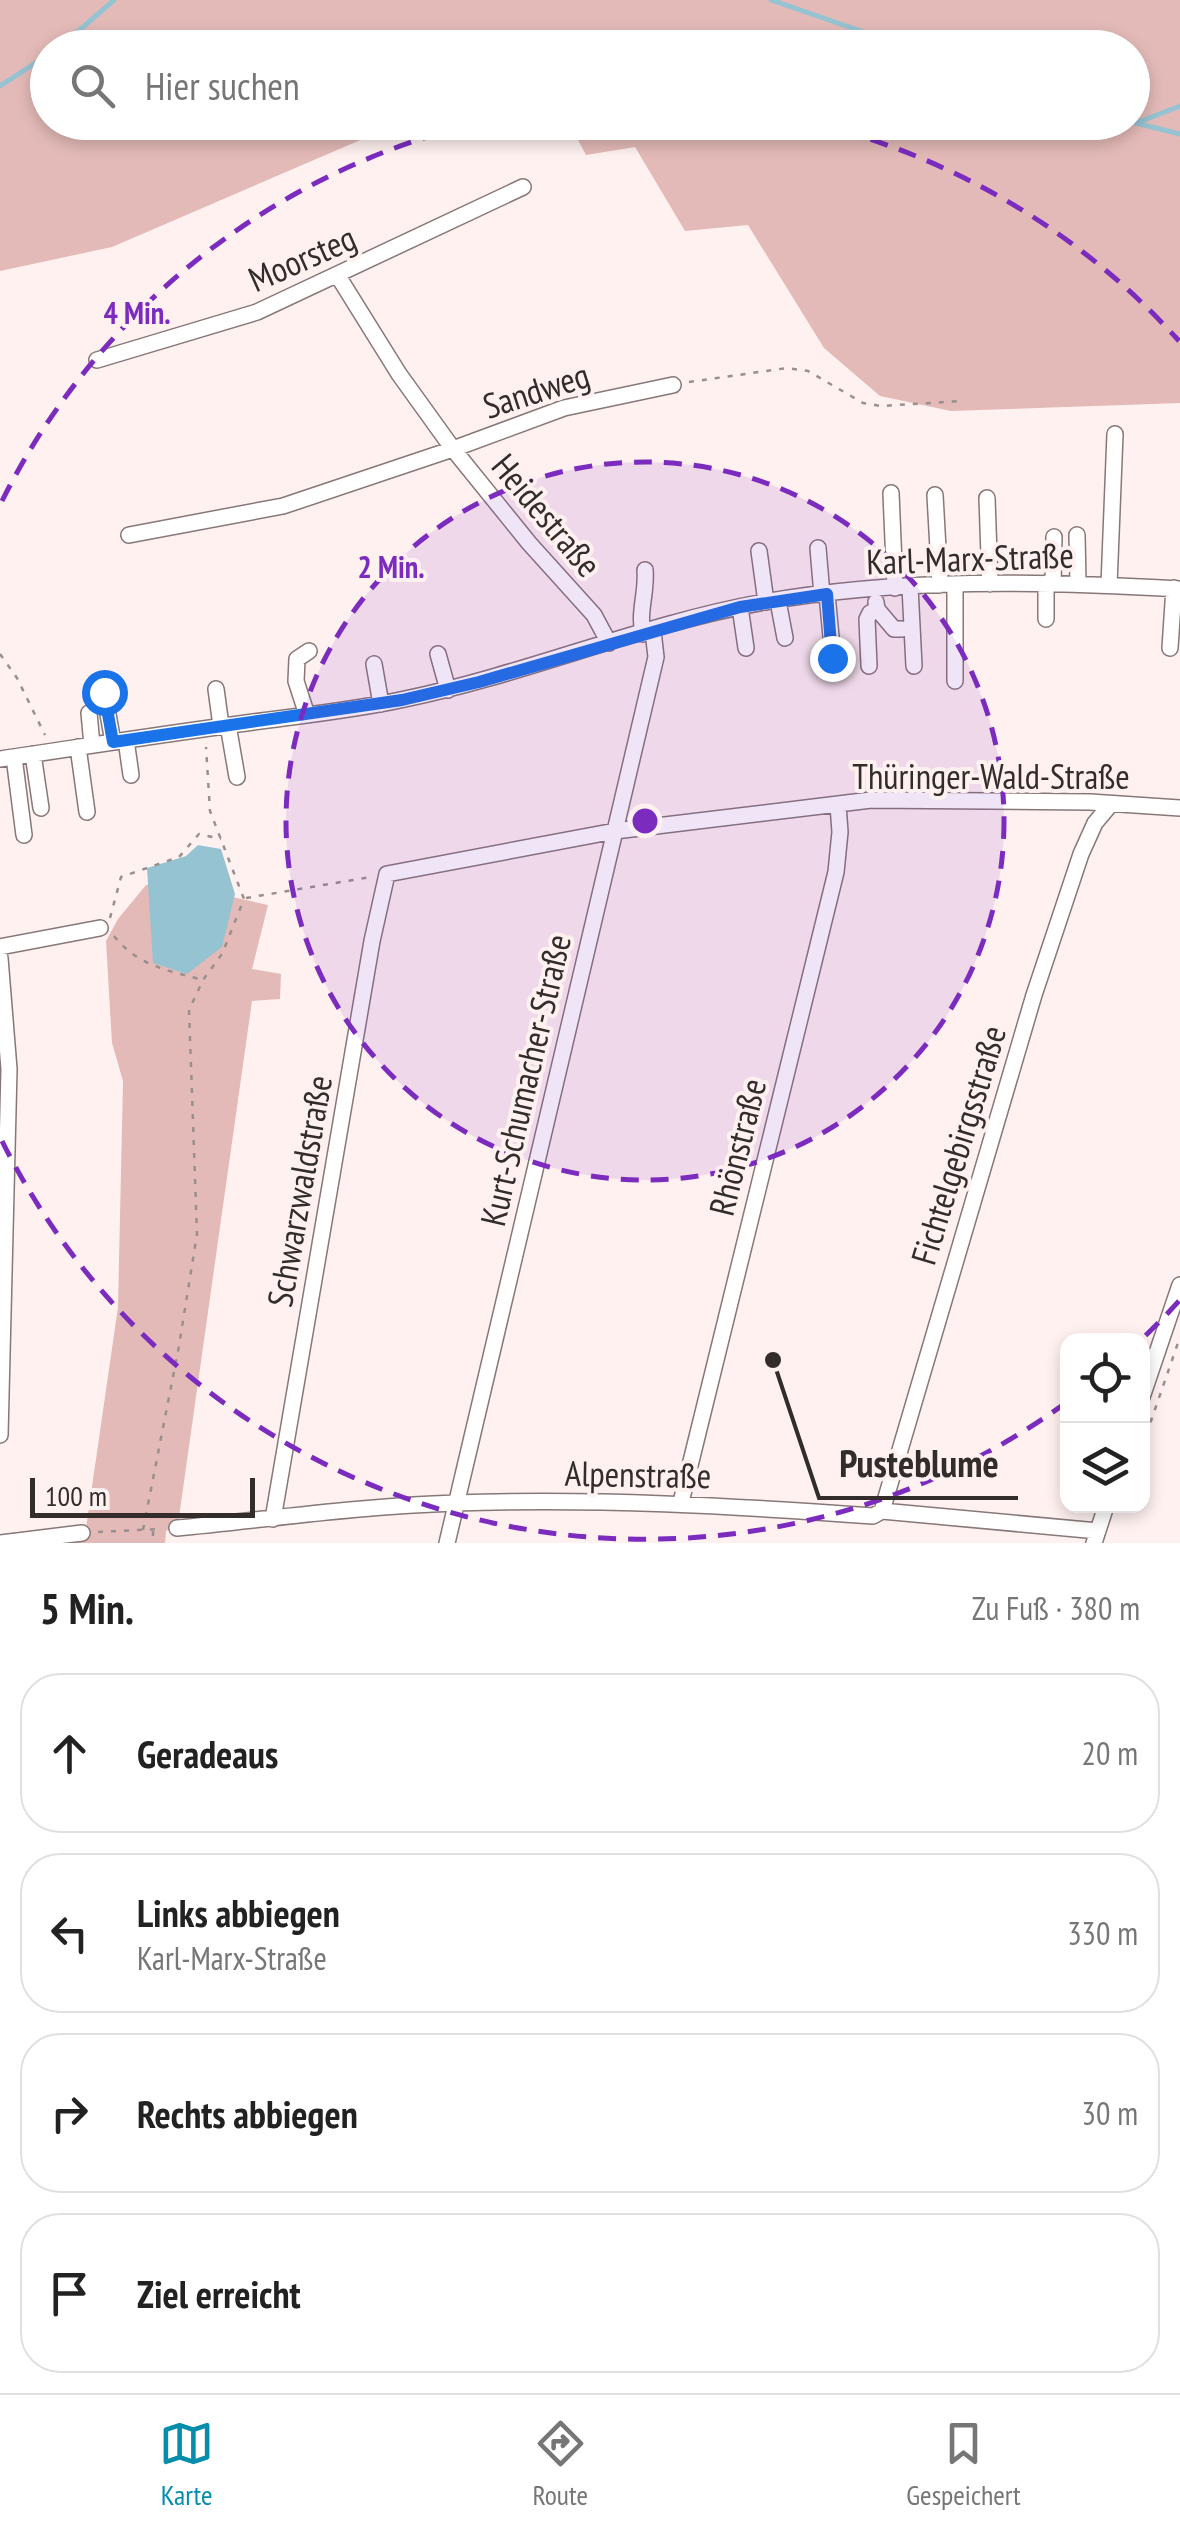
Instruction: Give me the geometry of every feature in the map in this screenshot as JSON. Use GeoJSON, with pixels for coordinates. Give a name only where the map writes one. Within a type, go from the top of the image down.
{"type":"FeatureCollection","features":[{"type":"Feature","properties":{"kind":"street","name":"Moorsteg"},"geometry":{"type":"LineString","coordinates":[[98,360],[257,312],[523,187]]}},
{"type":"Feature","properties":{"kind":"street","name":"Heidestraße"},"geometry":{"type":"LineString","coordinates":[[338,276],[399,374],[453,449],[594,615],[608,644]]}},
{"type":"Feature","properties":{"kind":"street","name":"Sandweg"},"geometry":{"type":"LineString","coordinates":[[129,536],[283,506],[564,408],[673,384]]}},
{"type":"Feature","properties":{"kind":"street"},"geometry":{"type":"LineString","coordinates":[[1109,585],[1114,434]]}},
{"type":"Feature","properties":{"kind":"street"},"geometry":{"type":"LineString","coordinates":[[891,493],[914,666]]}},
{"type":"Feature","properties":{"kind":"street"},"geometry":{"type":"LineString","coordinates":[[935,495],[955,681]]}},
{"type":"Feature","properties":{"kind":"street"},"geometry":{"type":"LineString","coordinates":[[987,498],[990,584]]}},
{"type":"Feature","properties":{"kind":"street"},"geometry":{"type":"LineString","coordinates":[[1077,535],[1078,584]]}},
{"type":"Feature","properties":{"kind":"street"},"geometry":{"type":"LineString","coordinates":[[1046,619],[1054,537]]}},
{"type":"Feature","properties":{"kind":"street"},"geometry":{"type":"LineString","coordinates":[[818,548],[832,658]]}},
{"type":"Feature","properties":{"kind":"street"},"geometry":{"type":"LineString","coordinates":[[759,551],[785,638]]}},
{"type":"Feature","properties":{"kind":"street","name":"Kurt-Schumacher-Straße"},"geometry":{"type":"LineString","coordinates":[[447,1543],[656,657],[640,609],[646,593],[645,570]]}},
{"type":"Feature","properties":{"kind":"street","name":"Karl-Marx-Straße"},"geometry":{"type":"LineString","coordinates":[[7,758],[381,704],[448,690],[772,601],[947,585],[1177,588]]}},
{"type":"Feature","properties":{"kind":"street"},"geometry":{"type":"LineString","coordinates":[[1170,648],[1177,588]]}},
{"type":"Feature","properties":{"kind":"street"},"geometry":{"type":"LineString","coordinates":[[874,589],[877,609],[894,630],[902,629]]}},
{"type":"Feature","properties":{"kind":"street"},"geometry":{"type":"LineString","coordinates":[[740,607],[746,648]]}},
{"type":"Feature","properties":{"kind":"street"},"geometry":{"type":"LineString","coordinates":[[869,666],[867,619],[877,609]]}},
{"type":"Feature","properties":{"kind":"street"},"geometry":{"type":"LineString","coordinates":[[307,715],[294,670],[296,660],[308,651]]}},
{"type":"Feature","properties":{"kind":"street"},"geometry":{"type":"LineString","coordinates":[[438,654],[448,690]]}},
{"type":"Feature","properties":{"kind":"street"},"geometry":{"type":"LineString","coordinates":[[374,664],[381,704]]}},
{"type":"Feature","properties":{"kind":"street"},"geometry":{"type":"LineString","coordinates":[[216,689],[237,777]]}},
{"type":"Feature","properties":{"kind":"street"},"geometry":{"type":"LineString","coordinates":[[104,692],[131,774]]}},
{"type":"Feature","properties":{"kind":"street"},"geometry":{"type":"LineString","coordinates":[[87,812],[85,746],[89,712]]}},
{"type":"Feature","properties":{"kind":"street"},"geometry":{"type":"LineString","coordinates":[[34,754],[41,808]]}},
{"type":"Feature","properties":{"kind":"street"},"geometry":{"type":"LineString","coordinates":[[7,758],[24,835]]}},
{"type":"Feature","properties":{"kind":"street","name":"Thüringer-Wald-Straße"},"geometry":{"type":"LineString","coordinates":[[387,874],[615,831],[871,800],[976,799],[1180,808]]}},
{"type":"Feature","properties":{"kind":"street","name":"Rhönstraße"},"geometry":{"type":"LineString","coordinates":[[681,1502],[836,872],[838,804]]}},
{"type":"Feature","properties":{"kind":"street","name":"Fichtelgebirgsstraße"},"geometry":{"type":"LineString","coordinates":[[882,1511],[1034,995],[1081,854],[1095,823],[1111,804]]}},
{"type":"Feature","properties":{"kind":"street","name":"Schwarzwaldstraße"},"geometry":{"type":"LineString","coordinates":[[273,1519],[372,940],[387,874]]}},
{"type":"Feature","properties":{"kind":"street"},"geometry":{"type":"LineString","coordinates":[[0,946],[100,928]]}},
{"type":"Feature","properties":{"kind":"street"},"geometry":{"type":"LineString","coordinates":[[0,958],[9,1068],[0,1434]]}},
{"type":"Feature","properties":{"kind":"street"},"geometry":{"type":"LineString","coordinates":[[1150,1373],[1180,1285]]}},
{"type":"Feature","properties":{"kind":"street","name":"Alpenstraße"},"geometry":{"type":"LineString","coordinates":[[177,1528],[320,1512],[456,1503],[681,1502],[873,1516],[882,1511],[1096,1537]]}},
{"type":"Feature","properties":{"kind":"street"},"geometry":{"type":"LineString","coordinates":[[1096,1537],[1104,1513]]}},
{"type":"Feature","properties":{"kind":"street"},"geometry":{"type":"LineString","coordinates":[[0,1543],[82,1533]]}},
{"type":"Feature","properties":{"kind":"path"},"geometry":{"type":"LineString","coordinates":[[673,384],[787,368],[808,370],[863,404],[962,402]]}},
{"type":"Feature","properties":{"kind":"path"},"geometry":{"type":"LineString","coordinates":[[0,654],[37,714],[45,740]]}},
{"type":"Feature","properties":{"kind":"path"},"geometry":{"type":"LineString","coordinates":[[143,1530],[180,1346],[196,1234],[189,1010],[203,980],[222,954],[244,898],[210,811],[206,746]]}},
{"type":"Feature","properties":{"kind":"path"},"geometry":{"type":"LineString","coordinates":[[203,980],[156,967],[129,954],[107,927],[122,878],[180,857],[199,834],[221,840]]}},
{"type":"Feature","properties":{"kind":"path"},"geometry":{"type":"LineString","coordinates":[[244,898],[387,874]]}},
{"type":"Feature","properties":{"kind":"path"},"geometry":{"type":"LineString","coordinates":[[1150,1424],[1180,1337]]}},
{"type":"Feature","properties":{"kind":"path"},"geometry":{"type":"LineString","coordinates":[[82,1533],[177,1528]]}},
{"type":"Feature","properties":{"kind":"path"},"geometry":{"type":"LineString","coordinates":[[153,1530],[153,1543]]}},
{"type":"Feature","properties":{"kind":"shaded area"},"geometry":{"type":"Polygon","coordinates":[[[0,0],[1180,0],[1180,403],[951,411],[880,396],[824,348],[748,225],[685,231],[635,147],[586,155],[578,140],[1150,140],[1150,30],[30,30],[30,140],[361,140],[112,247],[0,271],[0,0]]]}},
{"type":"Feature","properties":{"kind":"shaded area"},"geometry":{"type":"Polygon","coordinates":[[[164,882],[268,905],[252,969],[281,974],[280,999],[252,1001],[178,1524],[166,1531],[165,1543],[51,1543],[85,1535],[118,1307],[123,1081],[112,1043],[106,941],[118,919],[146,885],[164,882]]]}},
{"type":"Feature","properties":{"kind":"water"},"geometry":{"type":"Polygon","coordinates":[[[198,845],[221,849],[235,894],[222,947],[187,974],[153,963],[147,868],[186,856],[198,845]]]}},
{"type":"Feature","properties":{"kind":"waterway"},"geometry":{"type":"LineString","coordinates":[[80,30],[114,0]]}},
{"type":"Feature","properties":{"kind":"waterway"},"geometry":{"type":"LineString","coordinates":[[771,0],[858,30]]}},
{"type":"Feature","properties":{"kind":"waterway"},"geometry":{"type":"LineString","coordinates":[[0,86],[30,67]]}},
{"type":"Feature","properties":{"kind":"waterway"},"geometry":{"type":"LineString","coordinates":[[1150,118],[1180,106]]}},
{"type":"Feature","properties":{"kind":"waterway"},"geometry":{"type":"LineString","coordinates":[[1150,126],[1180,134]]}},
{"type":"Feature","properties":{"kind":"place","name":"Pusteblume"},"geometry":{"type":"Point","coordinates":[773,1360]}},
{"type":"Feature","properties":{"kind":"route"},"geometry":{"type":"LineString","coordinates":[[104,692],[113,742],[402,700],[479,682],[740,607],[827,594],[832,658]]}}]}
